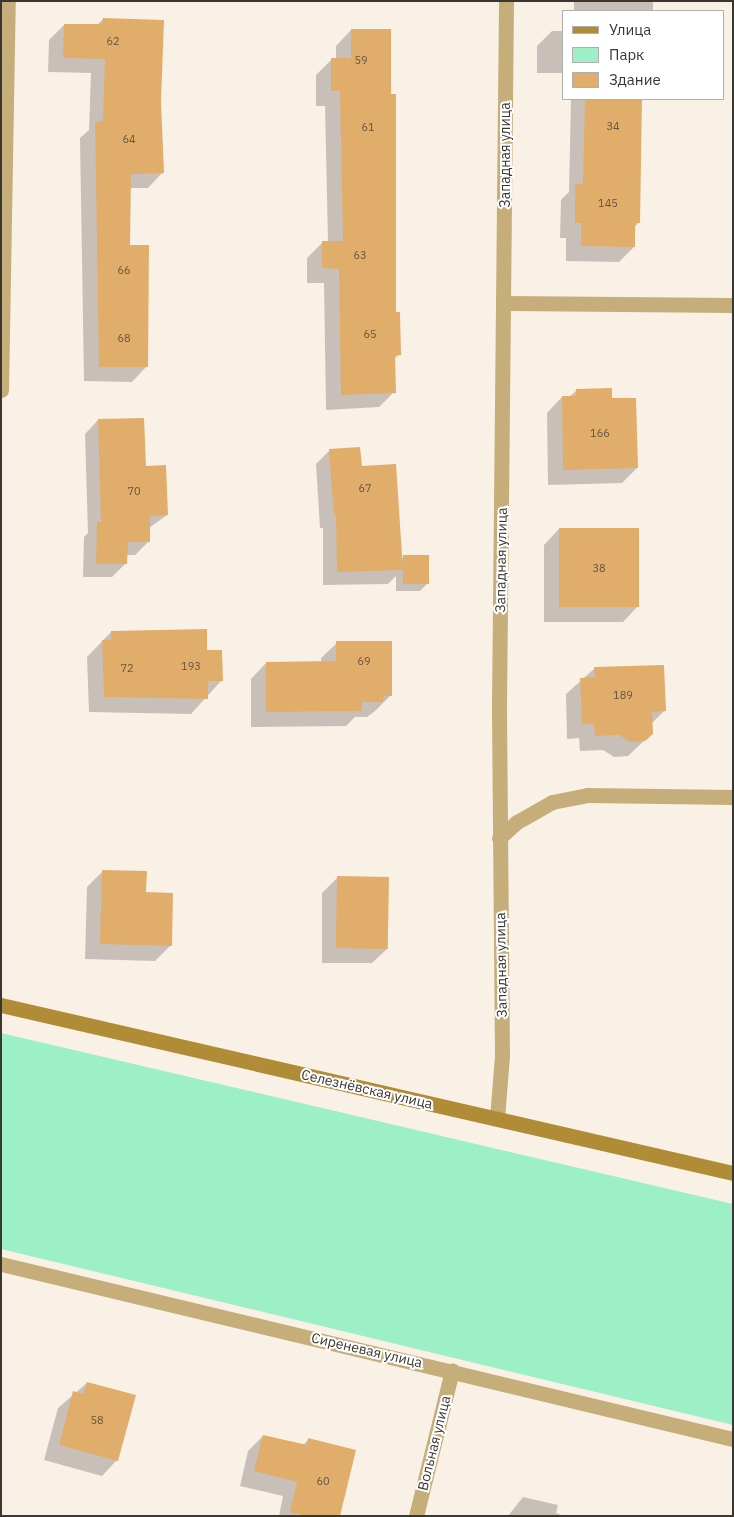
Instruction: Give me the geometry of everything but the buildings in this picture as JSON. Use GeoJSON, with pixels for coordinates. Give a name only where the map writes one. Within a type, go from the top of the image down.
{"type":"FeatureCollection","features":[{"type":"Feature","properties":{"kind":"street"},"geometry":{"type":"LineString","coordinates":[[1,390],[8,1]]}},
{"type":"Feature","properties":{"kind":"street","name":"Западная улица"},"geometry":{"type":"LineString","coordinates":[[497,1118],[502,1056],[499,838],[506,1]]}},
{"type":"Feature","properties":{"kind":"street"},"geometry":{"type":"LineString","coordinates":[[504,303],[733,305]]}},
{"type":"Feature","properties":{"kind":"street"},"geometry":{"type":"LineString","coordinates":[[499,838],[518,822],[552,802],[587,795],[733,797]]}},
{"type":"Feature","properties":{"kind":"street","name":"Селезнёвская улица"},"geometry":{"type":"LineString","coordinates":[[1,1005],[733,1173]]}},
{"type":"Feature","properties":{"kind":"street","name":"Сиреневая улица"},"geometry":{"type":"LineString","coordinates":[[1,1264],[452,1370],[733,1439]]}},
{"type":"Feature","properties":{"kind":"street","name":"Вольная улица"},"geometry":{"type":"LineString","coordinates":[[416,1516],[452,1370]]}},
{"type":"Feature","properties":{"kind":"green space"},"geometry":{"type":"Polygon","coordinates":[[[1,1033],[733,1204],[733,1425],[1,1249],[1,1033]]]}}]}
